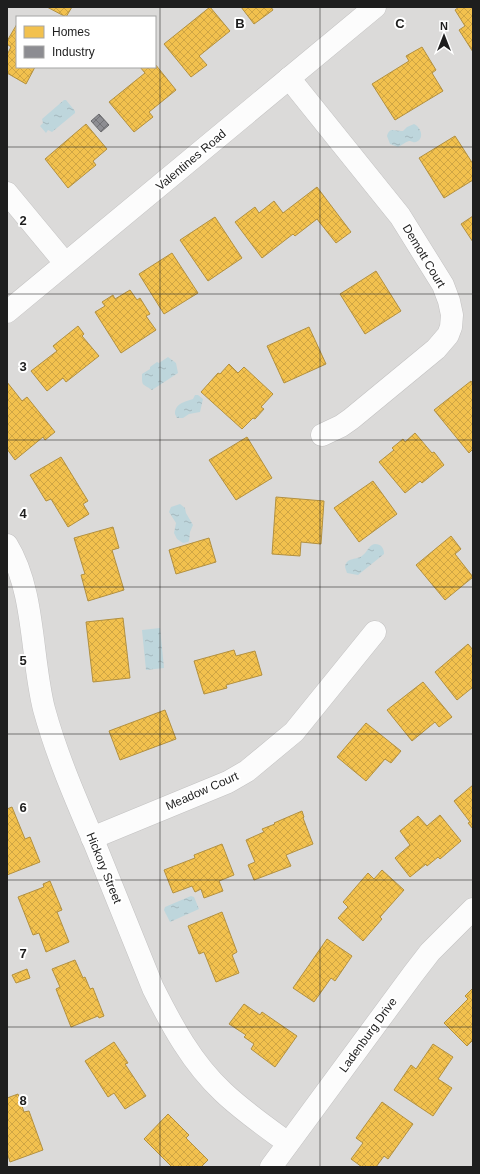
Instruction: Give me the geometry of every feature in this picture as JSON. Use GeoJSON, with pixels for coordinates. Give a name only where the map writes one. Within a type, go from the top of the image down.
{"type":"FeatureCollection","features":[{"type":"Feature","properties":{"kind":"street","name":"Valentines Road"},"geometry":{"type":"LineString","coordinates":[[7,312],[375,7]]}},
{"type":"Feature","properties":{"kind":"street","name":"Demott Court"},"geometry":{"type":"LineString","coordinates":[[289,78],[400,216],[443,285],[452,315],[451,327],[448,335],[436,349],[351,419],[341,426],[322,435]]}},
{"type":"Feature","properties":{"kind":"street"},"geometry":{"type":"LineString","coordinates":[[7,193],[65,263]]}},
{"type":"Feature","properties":{"kind":"street","name":"Hickory Street"},"geometry":{"type":"LineString","coordinates":[[7,545],[16,564],[22,582],[28,608],[36,666],[46,714],[58,752],[69,784],[153,988],[182,1042],[195,1061],[221,1091],[288,1143]]}},
{"type":"Feature","properties":{"kind":"street","name":"Meadow Court"},"geometry":{"type":"LineString","coordinates":[[92,838],[228,782],[247,771],[294,732],[375,632]]}},
{"type":"Feature","properties":{"kind":"street","name":"Ladenburg Drive"},"geometry":{"type":"LineString","coordinates":[[271,1167],[413,974],[440,942],[473,909]]}},
{"type":"Feature","properties":{"kind":"shaded area"},"geometry":{"type":"Polygon","coordinates":[[[7,7],[473,7],[473,1167],[7,1167],[7,7]]]}},
{"type":"Feature","properties":{"kind":"water"},"geometry":{"type":"Polygon","coordinates":[[[64,100],[66,100],[75,113],[52,132],[48,130],[46,133],[40,126],[43,123],[42,119],[64,100]]]}},
{"type":"Feature","properties":{"kind":"water"},"geometry":{"type":"Polygon","coordinates":[[[414,124],[419,128],[421,133],[419,140],[415,142],[406,142],[398,147],[390,144],[387,136],[391,130],[403,131],[407,127],[414,124]]]}},
{"type":"Feature","properties":{"kind":"water"},"geometry":{"type":"Polygon","coordinates":[[[168,357],[176,363],[178,373],[152,390],[144,385],[142,374],[157,362],[159,363],[168,357]]]}},
{"type":"Feature","properties":{"kind":"water"},"geometry":{"type":"Polygon","coordinates":[[[195,395],[198,395],[203,399],[200,412],[189,414],[183,418],[177,418],[175,410],[177,407],[193,399],[195,395]]]}},
{"type":"Feature","properties":{"kind":"water"},"geometry":{"type":"Polygon","coordinates":[[[180,504],[185,508],[186,513],[193,525],[190,532],[189,541],[183,543],[177,539],[174,533],[176,523],[169,512],[171,507],[180,504]]]}},
{"type":"Feature","properties":{"kind":"water"},"geometry":{"type":"Polygon","coordinates":[[[375,544],[382,547],[384,554],[358,575],[347,573],[345,567],[348,561],[361,557],[371,546],[375,544]]]}},
{"type":"Feature","properties":{"kind":"water"},"geometry":{"type":"Polygon","coordinates":[[[160,628],[164,668],[146,670],[142,630],[160,628]]]}},
{"type":"Feature","properties":{"kind":"water"},"geometry":{"type":"Polygon","coordinates":[[[191,896],[194,897],[199,909],[170,922],[164,910],[165,907],[191,896]]]}},
{"type":"Feature","properties":{"kind":"building: Homes"},"geometry":{"type":"Polygon","coordinates":[[[47,7],[72,7],[67,16],[47,7]]]}},
{"type":"Feature","properties":{"kind":"building: Homes"},"geometry":{"type":"Polygon","coordinates":[[[210,7],[230,31],[199,56],[207,65],[191,77],[164,44],[210,7]]]}},
{"type":"Feature","properties":{"kind":"building: Homes"},"geometry":{"type":"Polygon","coordinates":[[[241,7],[271,7],[273,10],[254,24],[241,7]]]}},
{"type":"Feature","properties":{"kind":"building: Homes"},"geometry":{"type":"Polygon","coordinates":[[[459,7],[473,7],[473,52],[459,30],[465,26],[455,10],[459,7]]]}},
{"type":"Feature","properties":{"kind":"building: Homes"},"geometry":{"type":"Polygon","coordinates":[[[16,26],[16,68],[34,68],[26,84],[7,73],[7,55],[11,47],[7,44],[7,41],[16,26]]]}},
{"type":"Feature","properties":{"kind":"building: Homes"},"geometry":{"type":"Polygon","coordinates":[[[422,47],[436,70],[432,73],[443,91],[395,120],[372,84],[409,61],[406,56],[422,47]]]}},
{"type":"Feature","properties":{"kind":"building: Homes"},"geometry":{"type":"Polygon","coordinates":[[[156,65],[176,90],[149,112],[153,117],[134,132],[109,102],[145,73],[141,68],[156,68],[156,65]]]}},
{"type":"Feature","properties":{"kind":"building: Homes"},"geometry":{"type":"Polygon","coordinates":[[[86,124],[107,149],[93,161],[96,165],[68,188],[45,159],[86,124]]]}},
{"type":"Feature","properties":{"kind":"building: Homes"},"geometry":{"type":"Polygon","coordinates":[[[455,136],[473,164],[473,180],[444,198],[419,158],[455,136]]]}},
{"type":"Feature","properties":{"kind":"building: Homes"},"geometry":{"type":"Polygon","coordinates":[[[317,187],[351,232],[336,243],[317,219],[295,236],[293,234],[262,258],[235,222],[255,207],[259,213],[274,201],[283,213],[317,187]]]}},
{"type":"Feature","properties":{"kind":"building: Homes"},"geometry":{"type":"Polygon","coordinates":[[[473,216],[473,242],[461,224],[473,216]]]}},
{"type":"Feature","properties":{"kind":"building: Homes"},"geometry":{"type":"Polygon","coordinates":[[[215,217],[242,258],[208,281],[180,240],[215,217]]]}},
{"type":"Feature","properties":{"kind":"building: Homes"},"geometry":{"type":"Polygon","coordinates":[[[172,253],[198,293],[164,314],[139,274],[172,253]]]}},
{"type":"Feature","properties":{"kind":"building: Homes"},"geometry":{"type":"Polygon","coordinates":[[[376,271],[401,311],[365,334],[340,294],[376,271]]]}},
{"type":"Feature","properties":{"kind":"building: Homes"},"geometry":{"type":"Polygon","coordinates":[[[130,290],[137,300],[140,298],[150,314],[146,316],[156,330],[121,353],[95,312],[105,306],[102,302],[113,295],[115,299],[130,290]]]}},
{"type":"Feature","properties":{"kind":"building: Homes"},"geometry":{"type":"Polygon","coordinates":[[[78,326],[84,334],[82,336],[99,356],[66,382],[63,378],[47,391],[31,371],[57,351],[53,346],[78,326]]]}},
{"type":"Feature","properties":{"kind":"building: Homes"},"geometry":{"type":"Polygon","coordinates":[[[309,327],[326,364],[284,383],[267,346],[309,327]]]}},
{"type":"Feature","properties":{"kind":"building: Homes"},"geometry":{"type":"Polygon","coordinates":[[[229,364],[238,373],[244,367],[273,394],[261,407],[264,409],[255,419],[253,418],[242,429],[201,392],[218,373],[220,374],[229,364]]]}},
{"type":"Feature","properties":{"kind":"building: Homes"},"geometry":{"type":"Polygon","coordinates":[[[471,381],[473,384],[473,449],[469,453],[434,410],[471,381]]]}},
{"type":"Feature","properties":{"kind":"building: Homes"},"geometry":{"type":"Polygon","coordinates":[[[7,382],[22,401],[27,397],[55,432],[45,440],[43,437],[15,460],[7,449],[7,382]]]}},
{"type":"Feature","properties":{"kind":"building: Homes"},"geometry":{"type":"Polygon","coordinates":[[[415,433],[432,453],[434,452],[444,465],[422,483],[420,481],[405,493],[379,462],[394,450],[392,448],[403,439],[405,442],[415,433]]]}},
{"type":"Feature","properties":{"kind":"building: Homes"},"geometry":{"type":"Polygon","coordinates":[[[247,437],[272,478],[236,500],[209,460],[247,437]]]}},
{"type":"Feature","properties":{"kind":"building: Homes"},"geometry":{"type":"Polygon","coordinates":[[[61,457],[88,501],[83,504],[89,514],[68,527],[51,499],[46,501],[30,475],[61,457]]]}},
{"type":"Feature","properties":{"kind":"building: Homes"},"geometry":{"type":"Polygon","coordinates":[[[373,481],[397,514],[359,542],[334,508],[373,481]]]}},
{"type":"Feature","properties":{"kind":"building: Homes"},"geometry":{"type":"Polygon","coordinates":[[[276,497],[324,501],[321,544],[301,542],[300,556],[272,554],[276,497]]]}},
{"type":"Feature","properties":{"kind":"building: Homes"},"geometry":{"type":"Polygon","coordinates":[[[113,527],[119,548],[112,550],[124,590],[88,601],[81,575],[85,574],[74,538],[113,527]]]}},
{"type":"Feature","properties":{"kind":"building: Homes"},"geometry":{"type":"Polygon","coordinates":[[[451,536],[461,549],[455,554],[473,577],[445,600],[416,565],[451,536]]]}},
{"type":"Feature","properties":{"kind":"building: Homes"},"geometry":{"type":"Polygon","coordinates":[[[209,538],[216,562],[176,574],[169,550],[209,538]]]}},
{"type":"Feature","properties":{"kind":"building: Homes"},"geometry":{"type":"Polygon","coordinates":[[[123,618],[130,678],[93,682],[86,622],[123,618]]]}},
{"type":"Feature","properties":{"kind":"building: Homes"},"geometry":{"type":"Polygon","coordinates":[[[468,644],[473,650],[473,687],[457,700],[435,672],[468,644]]]}},
{"type":"Feature","properties":{"kind":"building: Homes"},"geometry":{"type":"Polygon","coordinates":[[[234,650],[236,656],[255,651],[262,675],[226,685],[227,688],[204,694],[194,661],[234,650]]]}},
{"type":"Feature","properties":{"kind":"building: Homes"},"geometry":{"type":"Polygon","coordinates":[[[423,682],[452,717],[439,727],[435,722],[412,741],[387,710],[423,682]]]}},
{"type":"Feature","properties":{"kind":"building: Homes"},"geometry":{"type":"Polygon","coordinates":[[[165,710],[176,739],[120,760],[109,731],[165,710]]]}},
{"type":"Feature","properties":{"kind":"building: Homes"},"geometry":{"type":"Polygon","coordinates":[[[366,723],[401,751],[391,763],[385,759],[366,781],[337,757],[366,723]]]}},
{"type":"Feature","properties":{"kind":"building: Homes"},"geometry":{"type":"Polygon","coordinates":[[[473,785],[473,829],[468,823],[470,822],[454,801],[473,785]]]}},
{"type":"Feature","properties":{"kind":"building: Homes"},"geometry":{"type":"Polygon","coordinates":[[[12,807],[25,839],[30,837],[40,862],[7,875],[7,809],[12,807]]]}},
{"type":"Feature","properties":{"kind":"building: Homes"},"geometry":{"type":"Polygon","coordinates":[[[302,811],[303,818],[313,844],[286,855],[291,866],[254,880],[248,865],[255,862],[246,840],[264,832],[262,829],[302,811]]]}},
{"type":"Feature","properties":{"kind":"building: Homes"},"geometry":{"type":"Polygon","coordinates":[[[440,815],[461,841],[440,859],[438,857],[427,866],[426,864],[410,877],[395,858],[410,845],[400,831],[418,816],[427,826],[440,815]]]}},
{"type":"Feature","properties":{"kind":"building: Homes"},"geometry":{"type":"Polygon","coordinates":[[[222,844],[234,875],[219,881],[223,891],[204,898],[201,889],[195,892],[192,886],[173,893],[164,870],[195,858],[194,855],[222,844]]]}},
{"type":"Feature","properties":{"kind":"building: Homes"},"geometry":{"type":"Polygon","coordinates":[[[382,870],[404,890],[380,917],[382,919],[363,941],[338,918],[348,907],[343,902],[368,873],[374,879],[382,870]]]}},
{"type":"Feature","properties":{"kind":"building: Homes"},"geometry":{"type":"Polygon","coordinates":[[[50,881],[62,910],[57,912],[69,942],[46,952],[39,933],[33,935],[18,897],[44,887],[43,884],[50,881]]]}},
{"type":"Feature","properties":{"kind":"building: Homes"},"geometry":{"type":"Polygon","coordinates":[[[222,912],[237,952],[232,955],[239,973],[216,982],[204,952],[199,954],[188,926],[222,912]]]}},
{"type":"Feature","properties":{"kind":"building: Homes"},"geometry":{"type":"Polygon","coordinates":[[[327,939],[352,956],[335,981],[331,978],[314,1002],[293,988],[327,939]]]}},
{"type":"Feature","properties":{"kind":"building: Homes"},"geometry":{"type":"Polygon","coordinates":[[[75,960],[90,989],[93,988],[104,1016],[99,1018],[98,1016],[71,1027],[56,989],[60,987],[52,969],[75,960]]]}},
{"type":"Feature","properties":{"kind":"building: Homes"},"geometry":{"type":"Polygon","coordinates":[[[27,969],[30,978],[16,983],[12,975],[27,969]]]}},
{"type":"Feature","properties":{"kind":"building: Homes"},"geometry":{"type":"Polygon","coordinates":[[[473,988],[473,1040],[467,1046],[444,1023],[468,999],[465,996],[473,988]]]}},
{"type":"Feature","properties":{"kind":"building: Homes"},"geometry":{"type":"Polygon","coordinates":[[[244,1004],[260,1015],[262,1012],[297,1036],[275,1067],[251,1049],[254,1044],[244,1037],[246,1035],[229,1024],[244,1004]]]}},
{"type":"Feature","properties":{"kind":"building: Homes"},"geometry":{"type":"Polygon","coordinates":[[[114,1042],[128,1063],[125,1064],[146,1096],[125,1109],[114,1093],[108,1097],[85,1061],[114,1042]]]}},
{"type":"Feature","properties":{"kind":"building: Homes"},"geometry":{"type":"Polygon","coordinates":[[[433,1044],[453,1057],[438,1079],[452,1088],[433,1116],[394,1090],[411,1065],[416,1069],[433,1044]]]}},
{"type":"Feature","properties":{"kind":"building: Homes"},"geometry":{"type":"Polygon","coordinates":[[[18,1094],[24,1112],[29,1111],[43,1150],[10,1162],[7,1152],[7,1098],[18,1094]]]}},
{"type":"Feature","properties":{"kind":"building: Homes"},"geometry":{"type":"Polygon","coordinates":[[[382,1102],[413,1124],[388,1159],[384,1156],[376,1167],[362,1167],[351,1159],[363,1143],[356,1138],[382,1102]]]}},
{"type":"Feature","properties":{"kind":"building: Homes"},"geometry":{"type":"Polygon","coordinates":[[[168,1114],[189,1135],[186,1138],[208,1160],[201,1167],[172,1167],[144,1139],[168,1114]]]}},
{"type":"Feature","properties":{"kind":"building: Industry"},"geometry":{"type":"Polygon","coordinates":[[[99,114],[109,125],[101,132],[91,121],[99,114]]]}}]}
